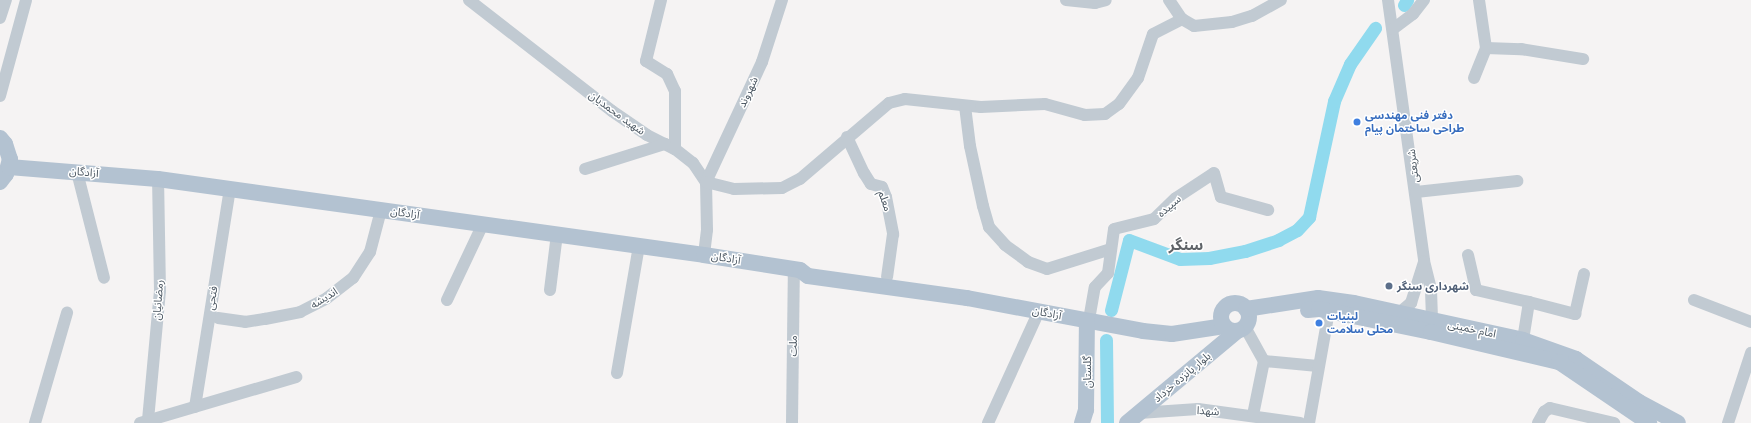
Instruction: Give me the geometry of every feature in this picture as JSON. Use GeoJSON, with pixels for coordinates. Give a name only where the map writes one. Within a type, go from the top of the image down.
{"type":"FeatureCollection","features":[{"type":"Feature","properties":{"kind":"main road"},"geometry":{"type":"LineString","coordinates":[[0,138],[8,151],[9,167],[0,182]]}},
{"type":"Feature","properties":{"kind":"main road","name":"آزادگان"},"geometry":{"type":"LineString","coordinates":[[9,167],[158,179],[704,255],[797,270],[808,276],[1088,318],[1172,334],[1237,321]]}},
{"type":"Feature","properties":{"kind":"main road","name":"آزادگان"},"geometry":{"type":"LineString","coordinates":[[797,270],[809,266],[1039,301],[1088,318]]}},
{"type":"Feature","properties":{"kind":"main road","name":"امام خمینی"},"geometry":{"type":"LineString","coordinates":[[1237,321],[1318,298],[1399,314],[1432,326],[1559,362],[1649,423]]}},
{"type":"Feature","properties":{"kind":"main road","name":"امام خمینی"},"geometry":{"type":"LineString","coordinates":[[1237,321],[1288,311],[1329,311],[1523,340],[1576,359],[1635,413],[1678,423]]}},
{"type":"Feature","properties":{"kind":"main road","name":"گلستان"},"geometry":{"type":"LineString","coordinates":[[1082,423],[1086,410],[1088,318]]}},
{"type":"Feature","properties":{"kind":"main road","name":"بلوار پانزده خرداد"},"geometry":{"type":"LineString","coordinates":[[1133,418],[1237,321]]}},
{"type":"Feature","properties":{"kind":"street"},"geometry":{"type":"LineString","coordinates":[[0,18],[6,0]]}},
{"type":"Feature","properties":{"kind":"street"},"geometry":{"type":"LineString","coordinates":[[0,96],[26,0]]}},
{"type":"Feature","properties":{"kind":"street","name":"شهید محمدیان"},"geometry":{"type":"LineString","coordinates":[[469,0],[612,111],[670,146],[693,163],[706,182]]}},
{"type":"Feature","properties":{"kind":"street"},"geometry":{"type":"LineString","coordinates":[[585,169],[670,146],[675,91],[667,74],[646,61],[661,0]]}},
{"type":"Feature","properties":{"kind":"street","name":"شهروند"},"geometry":{"type":"LineString","coordinates":[[706,182],[762,62],[782,0]]}},
{"type":"Feature","properties":{"kind":"street"},"geometry":{"type":"LineString","coordinates":[[1066,0],[1095,3],[1106,0]]}},
{"type":"Feature","properties":{"kind":"street"},"geometry":{"type":"LineString","coordinates":[[1169,0],[1182,20],[1194,26],[1232,22],[1252,16],[1281,0]]}},
{"type":"Feature","properties":{"kind":"street","name":"شریعتی"},"geometry":{"type":"LineString","coordinates":[[1388,0],[1416,192],[1424,261],[1431,290],[1432,326]]}},
{"type":"Feature","properties":{"kind":"street"},"geometry":{"type":"LineString","coordinates":[[1393,29],[1413,14],[1424,0]]}},
{"type":"Feature","properties":{"kind":"street"},"geometry":{"type":"LineString","coordinates":[[1474,78],[1486,48],[1479,0]]}},
{"type":"Feature","properties":{"kind":"street"},"geometry":{"type":"LineString","coordinates":[[704,255],[707,230],[706,182],[734,189],[782,188],[800,179],[847,137],[889,103],[905,99],[965,106],[1045,104],[1085,115],[1105,114],[1119,104],[1138,78],[1153,34],[1182,20]]}},
{"type":"Feature","properties":{"kind":"street"},"geometry":{"type":"LineString","coordinates":[[1486,48],[1521,49],[1583,59]]}},
{"type":"Feature","properties":{"kind":"street"},"geometry":{"type":"LineString","coordinates":[[965,106],[970,146],[989,227],[1005,245],[1028,262],[1047,269],[1111,249]]}},
{"type":"Feature","properties":{"kind":"street","name":"معلم"},"geometry":{"type":"LineString","coordinates":[[847,137],[864,173],[871,184],[882,187],[886,197],[893,234],[887,277]]}},
{"type":"Feature","properties":{"kind":"street"},"geometry":{"type":"LineString","coordinates":[[77,172],[104,278]]}},
{"type":"Feature","properties":{"kind":"street","name":"سپیده"},"geometry":{"type":"LineString","coordinates":[[1088,318],[1095,287],[1108,273],[1114,229],[1154,218],[1176,198],[1214,173],[1221,197],[1268,210]]}},
{"type":"Feature","properties":{"kind":"street","name":"رمضانیان"},"geometry":{"type":"LineString","coordinates":[[144,422],[160,291],[158,179]]}},
{"type":"Feature","properties":{"kind":"street"},"geometry":{"type":"LineString","coordinates":[[1416,192],[1517,181]]}},
{"type":"Feature","properties":{"kind":"street","name":"فتحی"},"geometry":{"type":"LineString","coordinates":[[195,407],[230,189]]}},
{"type":"Feature","properties":{"kind":"street","name":"اندیشه"},"geometry":{"type":"LineString","coordinates":[[218,318],[245,322],[265,319],[300,312],[327,298],[353,278],[370,252],[380,210]]}},
{"type":"Feature","properties":{"kind":"street"},"geometry":{"type":"LineString","coordinates":[[447,300],[483,224]]}},
{"type":"Feature","properties":{"kind":"street"},"geometry":{"type":"LineString","coordinates":[[550,290],[557,234]]}},
{"type":"Feature","properties":{"kind":"street"},"geometry":{"type":"LineString","coordinates":[[618,373],[639,246]]}},
{"type":"Feature","properties":{"kind":"street"},"geometry":{"type":"LineString","coordinates":[[1468,255],[1476,290],[1575,314],[1584,274]]}},
{"type":"Feature","properties":{"kind":"street","name":"شریعتی"},"geometry":{"type":"LineString","coordinates":[[1399,314],[1411,303],[1424,261]]}},
{"type":"Feature","properties":{"kind":"street","name":"ملت"},"geometry":{"type":"LineString","coordinates":[[792,423],[797,270]]}},
{"type":"Feature","properties":{"kind":"street"},"geometry":{"type":"LineString","coordinates":[[1694,300],[1751,322]]}},
{"type":"Feature","properties":{"kind":"street"},"geometry":{"type":"LineString","coordinates":[[1523,340],[1529,302]]}},
{"type":"Feature","properties":{"kind":"street"},"geometry":{"type":"LineString","coordinates":[[988,423],[1038,311]]}},
{"type":"Feature","properties":{"kind":"street"},"geometry":{"type":"LineString","coordinates":[[1309,423],[1329,311]]}},
{"type":"Feature","properties":{"kind":"street"},"geometry":{"type":"LineString","coordinates":[[35,423],[67,313]]}},
{"type":"Feature","properties":{"kind":"street"},"geometry":{"type":"LineString","coordinates":[[1237,321],[1264,361],[1253,415]]}},
{"type":"Feature","properties":{"kind":"street"},"geometry":{"type":"LineString","coordinates":[[1728,423],[1751,353]]}},
{"type":"Feature","properties":{"kind":"street"},"geometry":{"type":"LineString","coordinates":[[1264,361],[1318,366]]}},
{"type":"Feature","properties":{"kind":"street"},"geometry":{"type":"LineString","coordinates":[[144,422],[296,377]]}},
{"type":"Feature","properties":{"kind":"street"},"geometry":{"type":"LineString","coordinates":[[1538,423],[1544,412],[1550,408],[1614,423]]}},
{"type":"Feature","properties":{"kind":"street","name":"شهدا"},"geometry":{"type":"LineString","coordinates":[[1133,418],[1198,409],[1253,415],[1272,421],[1300,423]]}},
{"type":"Feature","properties":{"kind":"waterway"},"geometry":{"type":"LineString","coordinates":[[1404,5],[1407,0]]}},
{"type":"Feature","properties":{"kind":"waterway"},"geometry":{"type":"LineString","coordinates":[[1111,310],[1129,240],[1180,259],[1209,258],[1245,251],[1278,240],[1297,230],[1309,217],[1334,101],[1350,64],[1375,28]]}},
{"type":"Feature","properties":{"kind":"waterway"},"geometry":{"type":"LineString","coordinates":[[1106,340],[1107,423]]}},
{"type":"Feature","properties":{"kind":"place","name":"دفتر فنی مهندسی طراحی ساختمان پیام"},"geometry":{"type":"Point","coordinates":[1357,122]}},
{"type":"Feature","properties":{"kind":"place","name":"شهرداری سنگر"},"geometry":{"type":"Point","coordinates":[1389,286]}},
{"type":"Feature","properties":{"kind":"place","name":"لبنیات محلی سلامت"},"geometry":{"type":"Point","coordinates":[1319,323]}},
{"type":"Feature","properties":{"kind":"district","name":"سنگر"},"geometry":{"type":"Point","coordinates":[1186,245]}}]}
